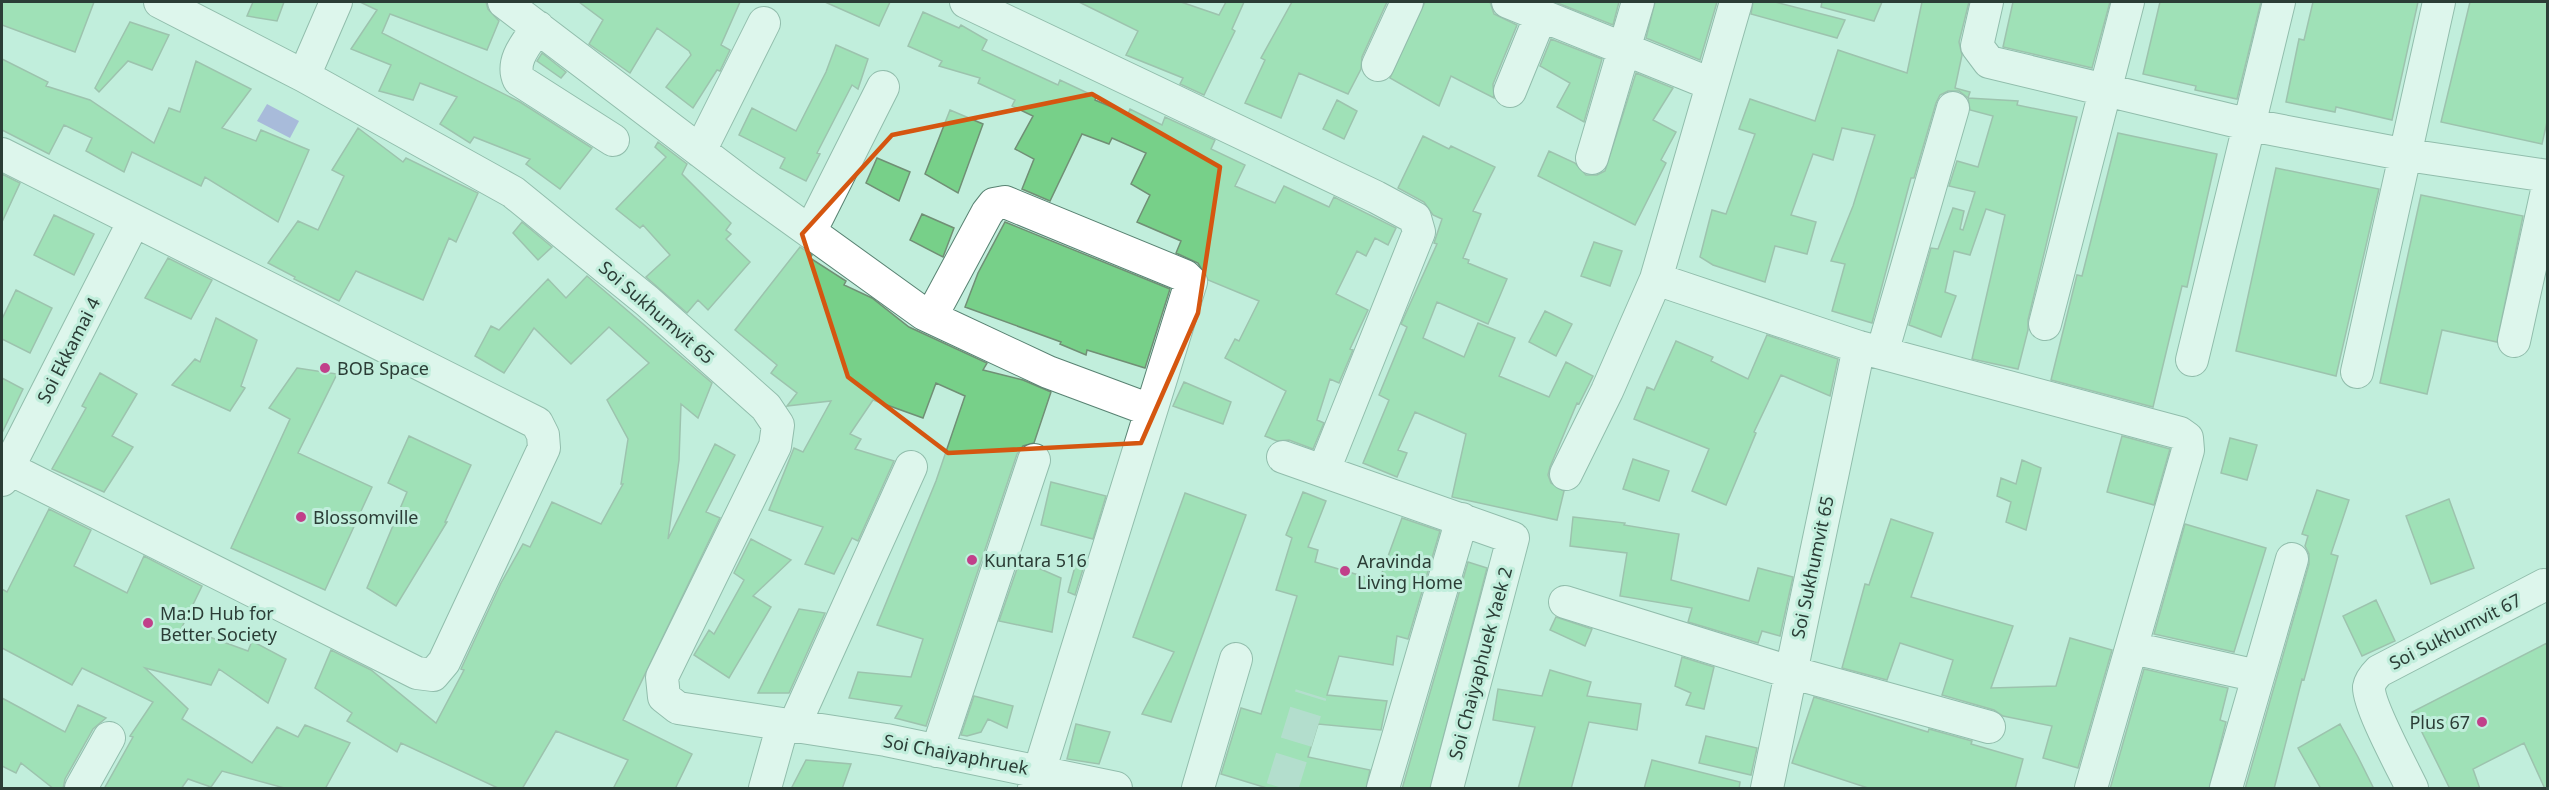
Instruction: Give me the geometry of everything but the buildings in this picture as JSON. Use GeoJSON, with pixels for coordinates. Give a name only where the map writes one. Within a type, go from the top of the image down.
{"type":"FeatureCollection","features":[{"type":"Feature","properties":{"kind":"street","name":"Soi Sukhumvit 65"},"geometry":{"type":"LineString","coordinates":[[160,2],[304,76],[513,192],[647,301],[766,407],[778,425],[775,446],[662,677],[664,697],[678,708],[789,725]]}},
{"type":"Feature","properties":{"kind":"street"},"geometry":{"type":"LineString","coordinates":[[304,76],[336,2]]}},
{"type":"Feature","properties":{"kind":"street"},"geometry":{"type":"LineString","coordinates":[[504,2],[700,151],[931,317],[1048,372],[1150,410]]}},
{"type":"Feature","properties":{"kind":"street"},"geometry":{"type":"LineString","coordinates":[[966,2],[1376,197],[1415,219],[1419,232],[1324,470]]}},
{"type":"Feature","properties":{"kind":"street"},"geometry":{"type":"LineString","coordinates":[[1378,65],[1407,2]]}},
{"type":"Feature","properties":{"kind":"street"},"geometry":{"type":"LineString","coordinates":[[1508,2],[1711,84]]}},
{"type":"Feature","properties":{"kind":"street"},"geometry":{"type":"LineString","coordinates":[[1592,158],[1638,2]]}},
{"type":"Feature","properties":{"kind":"street"},"geometry":{"type":"LineString","coordinates":[[1566,474],[1607,391],[1656,279],[1736,2]]}},
{"type":"Feature","properties":{"kind":"street"},"geometry":{"type":"LineString","coordinates":[[1987,2],[1977,46],[1989,62],[2251,125],[2407,155],[2547,176]]}},
{"type":"Feature","properties":{"kind":"street"},"geometry":{"type":"LineString","coordinates":[[2045,324],[2128,2]]}},
{"type":"Feature","properties":{"kind":"street"},"geometry":{"type":"LineString","coordinates":[[2193,360],[2279,2]]}},
{"type":"Feature","properties":{"kind":"street"},"geometry":{"type":"LineString","coordinates":[[2357,372],[2407,155],[2439,2]]}},
{"type":"Feature","properties":{"kind":"street"},"geometry":{"type":"LineString","coordinates":[[1510,91],[1541,15]]}},
{"type":"Feature","properties":{"kind":"street"},"geometry":{"type":"LineString","coordinates":[[700,151],[764,23]]}},
{"type":"Feature","properties":{"kind":"street"},"geometry":{"type":"LineString","coordinates":[[538,27],[518,58],[515,70],[519,80],[613,140]]}},
{"type":"Feature","properties":{"kind":"street"},"geometry":{"type":"LineString","coordinates":[[810,232],[883,87]]}},
{"type":"Feature","properties":{"kind":"street","name":"Soi Sukhumvit 65"},"geometry":{"type":"LineString","coordinates":[[1767,789],[1790,672],[1871,350],[1953,108]]}},
{"type":"Feature","properties":{"kind":"street"},"geometry":{"type":"LineString","coordinates":[[2,154],[537,423],[543,435],[544,448],[444,662],[433,675],[417,673],[4,471]]}},
{"type":"Feature","properties":{"kind":"street"},"geometry":{"type":"LineString","coordinates":[[2514,341],[2547,186]]}},
{"type":"Feature","properties":{"kind":"street"},"geometry":{"type":"LineString","coordinates":[[931,317],[987,213],[994,204],[1005,202],[1185,276],[1191,282],[1037,780]]}},
{"type":"Feature","properties":{"kind":"street","name":"Soi Ekkamai 4"},"geometry":{"type":"LineString","coordinates":[[4,471],[134,220]]}},
{"type":"Feature","properties":{"kind":"street"},"geometry":{"type":"LineString","coordinates":[[1656,279],[1871,350],[2180,432],[2187,438],[2188,450],[2091,789]]}},
{"type":"Feature","properties":{"kind":"street"},"geometry":{"type":"LineString","coordinates":[[1283,457],[1462,519],[1383,789]]}},
{"type":"Feature","properties":{"kind":"street"},"geometry":{"type":"LineString","coordinates":[[937,752],[1034,460]]}},
{"type":"Feature","properties":{"kind":"street"},"geometry":{"type":"LineString","coordinates":[[765,789],[789,725],[911,467]]}},
{"type":"Feature","properties":{"kind":"street","name":"Soi Chaiyaphuek Yaek 2"},"geometry":{"type":"LineString","coordinates":[[1447,789],[1514,538],[1462,519]]}},
{"type":"Feature","properties":{"kind":"street"},"geometry":{"type":"LineString","coordinates":[[2226,789],[2292,559]]}},
{"type":"Feature","properties":{"kind":"street","name":"Soi Sukhumvit 67"},"geometry":{"type":"LineString","coordinates":[[2412,789],[2375,707],[2369,688],[2379,671],[2421,636],[2546,585]]}},
{"type":"Feature","properties":{"kind":"street"},"geometry":{"type":"LineString","coordinates":[[1565,602],[1790,672],[1989,727]]}},
{"type":"Feature","properties":{"kind":"street"},"geometry":{"type":"LineString","coordinates":[[2132,648],[2259,676]]}},
{"type":"Feature","properties":{"kind":"street"},"geometry":{"type":"LineString","coordinates":[[1198,789],[1236,659]]}},
{"type":"Feature","properties":{"kind":"street","name":"Soi Chaiyaphruek"},"geometry":{"type":"LineString","coordinates":[[789,725],[886,740],[1016,769],[1037,780],[1101,787]]}},
{"type":"Feature","properties":{"kind":"street"},"geometry":{"type":"LineString","coordinates":[[81,789],[109,738]]}},
{"type":"Feature","properties":{"kind":"highlighted area"},"geometry":{"type":"Polygon","coordinates":[[[1092,94],[1220,167],[1198,313],[1141,443],[948,453],[848,377],[802,234],[892,135],[1092,94]]]}},
{"type":"Feature","properties":{"kind":"shaded area"},"geometry":{"type":"Polygon","coordinates":[[[267,104],[299,121],[290,138],[257,121],[267,104]]]}},
{"type":"Feature","properties":{"kind":"tunnel"},"geometry":{"type":"LineString","coordinates":[[1282,788],[1311,694]]}},
{"type":"Feature","properties":{"kind":"place","name":"BOB Space"},"geometry":{"type":"Point","coordinates":[325,368]}},
{"type":"Feature","properties":{"kind":"place","name":"Blossomville"},"geometry":{"type":"Point","coordinates":[301,517]}},
{"type":"Feature","properties":{"kind":"place","name":"Kuntara 516"},"geometry":{"type":"Point","coordinates":[972,560]}},
{"type":"Feature","properties":{"kind":"place","name":"Aravinda Living Home"},"geometry":{"type":"Point","coordinates":[1345,571]}},
{"type":"Feature","properties":{"kind":"place","name":"Ma:D Hub for Better Society"},"geometry":{"type":"Point","coordinates":[148,623]}},
{"type":"Feature","properties":{"kind":"place","name":"Plus 67"},"geometry":{"type":"Point","coordinates":[2482,722]}}]}
